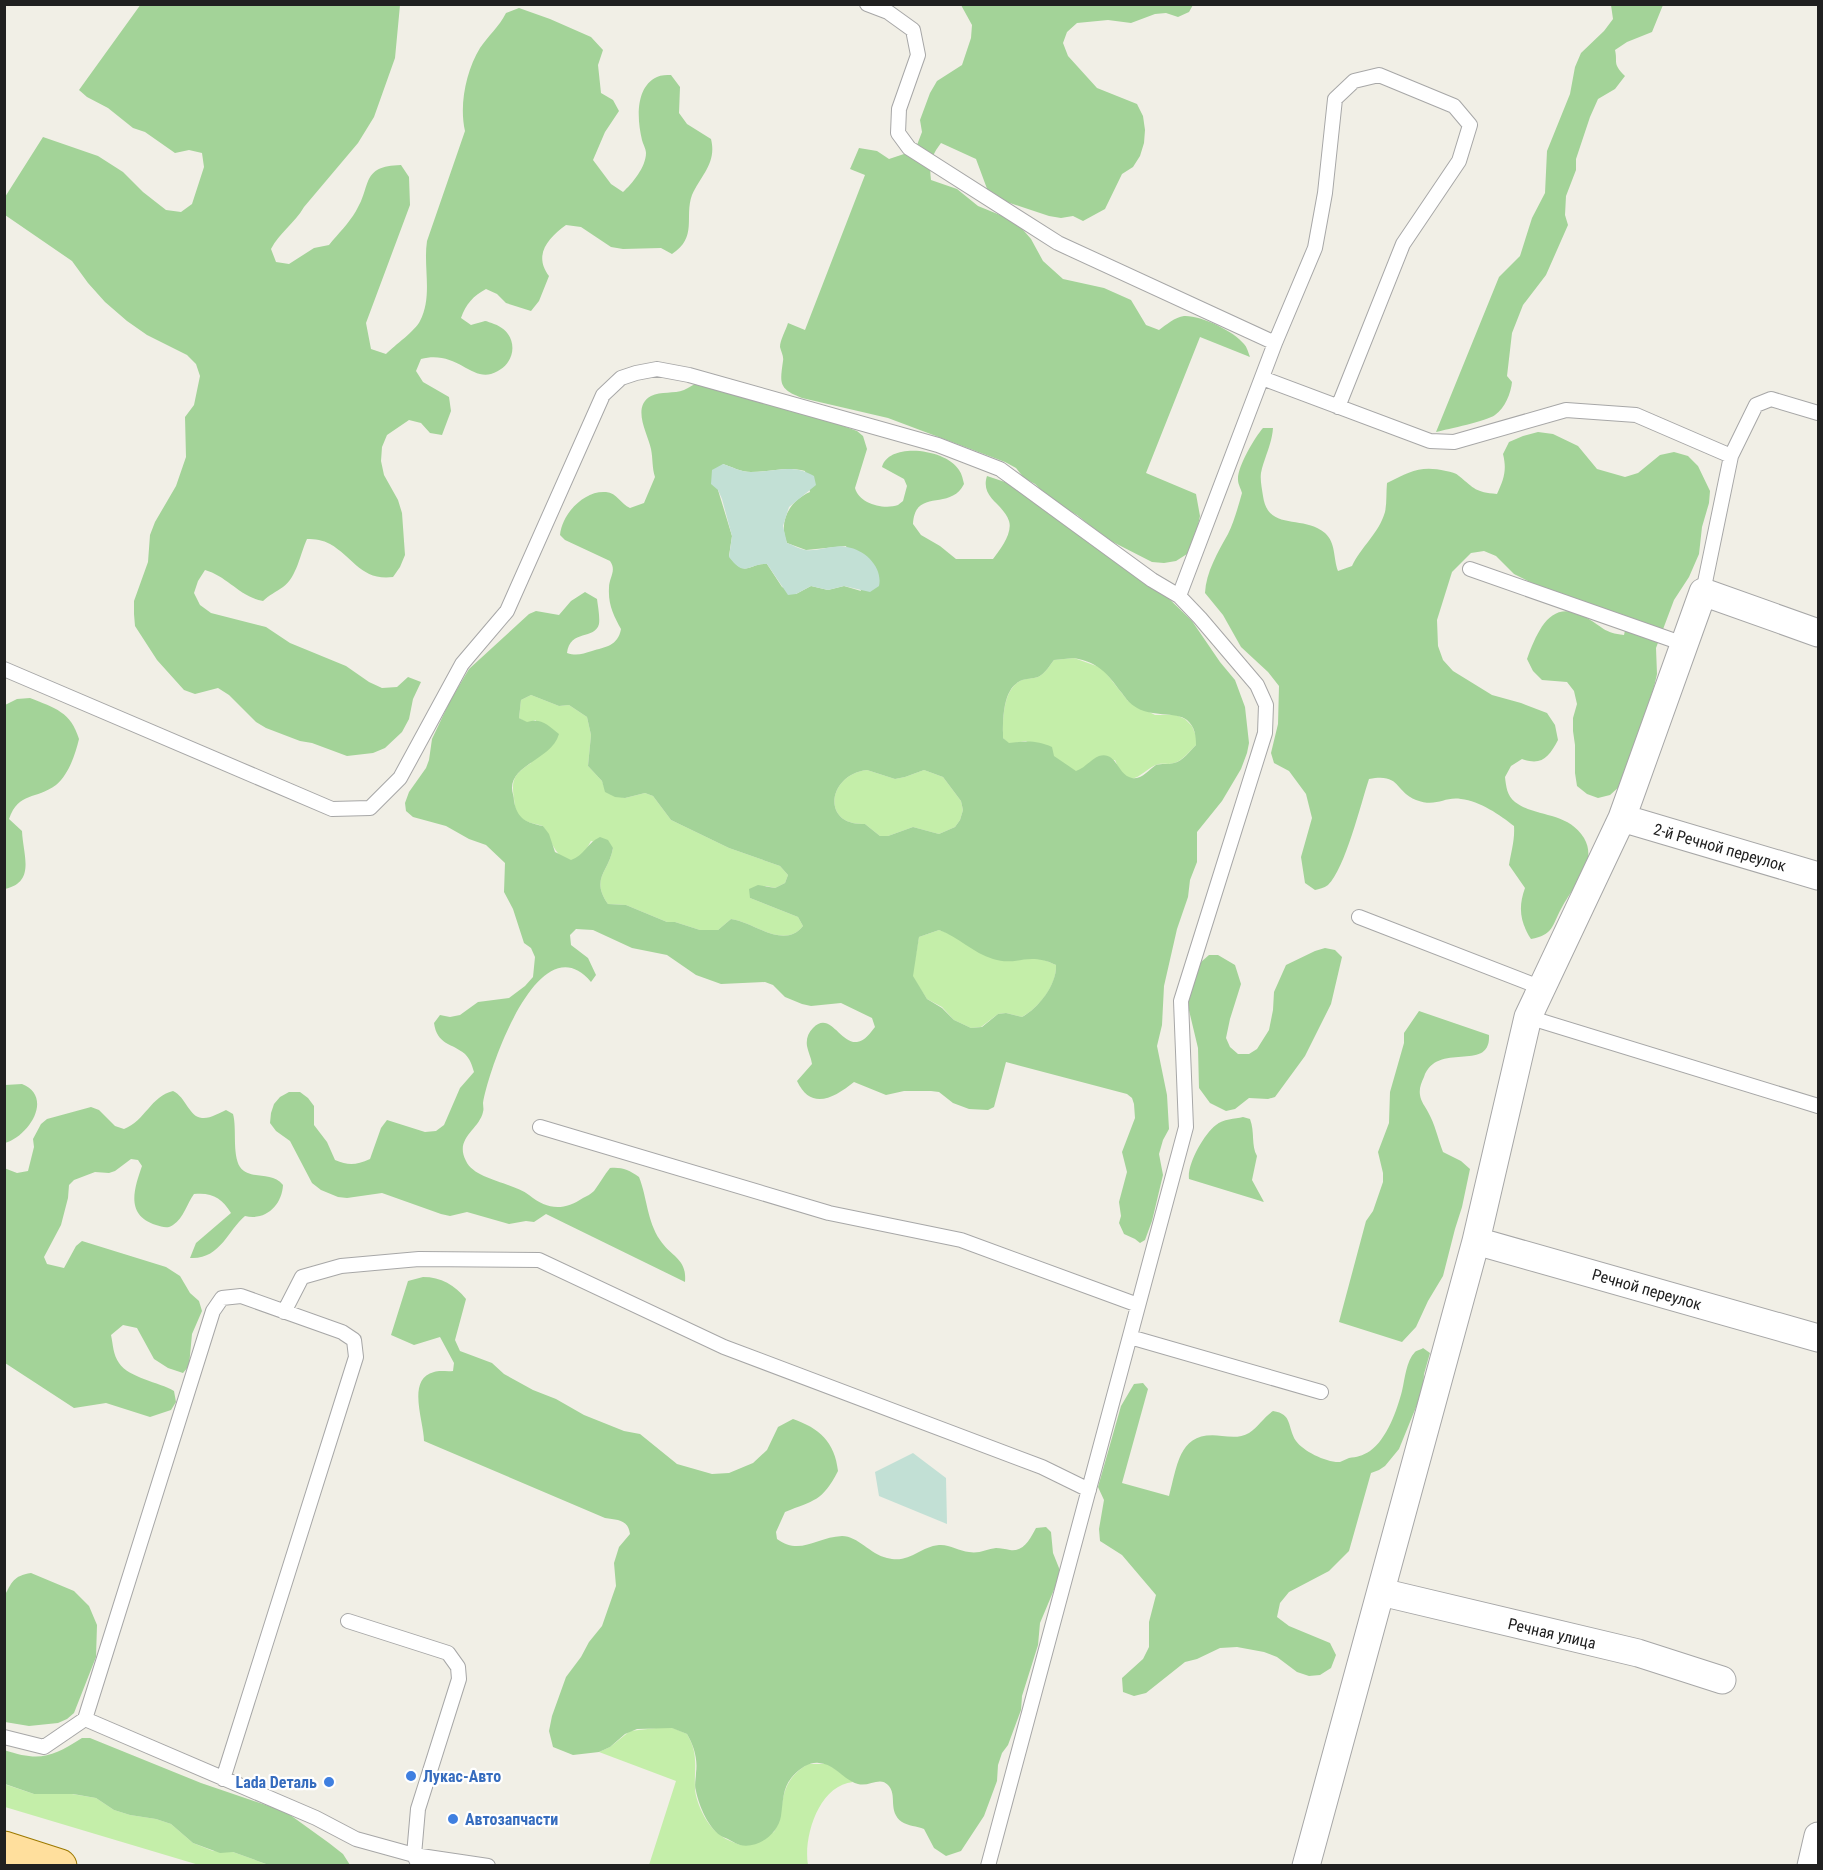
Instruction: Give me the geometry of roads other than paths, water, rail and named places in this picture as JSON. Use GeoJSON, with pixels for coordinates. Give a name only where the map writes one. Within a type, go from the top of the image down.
{"type":"FeatureCollection","features":[{"type":"Feature","properties":{"kind":"main road"},"geometry":{"type":"LineString","coordinates":[[4,1848],[60,1866]]}},
{"type":"Feature","properties":{"kind":"street"},"geometry":{"type":"LineString","coordinates":[[1306,1866],[1476,1241],[1528,1017],[1622,818],[1703,592],[1818,633]]}},
{"type":"Feature","properties":{"kind":"street","name":"2-й Речной переулок"},"geometry":{"type":"LineString","coordinates":[[1622,818],[1818,876]]}},
{"type":"Feature","properties":{"kind":"street","name":"Речной переулок"},"geometry":{"type":"LineString","coordinates":[[1476,1241],[1818,1338]]}},
{"type":"Feature","properties":{"kind":"street","name":"Речная улица"},"geometry":{"type":"LineString","coordinates":[[1381,1592],[1638,1653],[1722,1680]]}},
{"type":"Feature","properties":{"kind":"street"},"geometry":{"type":"LineString","coordinates":[[1811,1866],[1818,1836]]}},
{"type":"Feature","properties":{"kind":"lane"},"geometry":{"type":"LineString","coordinates":[[867,4],[888,12],[914,30],[918,55],[899,109],[898,134],[909,148],[1058,243],[1275,343]]}},
{"type":"Feature","properties":{"kind":"lane"},"geometry":{"type":"LineString","coordinates":[[1179,596],[1275,343],[1315,248],[1325,193],[1335,99],[1354,81],[1379,75],[1454,106],[1470,125],[1459,161],[1403,244],[1338,407]]}},
{"type":"Feature","properties":{"kind":"lane"},"geometry":{"type":"LineString","coordinates":[[4,669],[332,809],[370,808],[400,778],[462,664],[507,611],[603,395],[621,378],[657,369],[689,375],[938,445],[1000,469],[1152,580],[1179,596],[1257,685],[1266,705],[1265,733],[1181,1001],[1186,1127],[988,1866]]}},
{"type":"Feature","properties":{"kind":"lane"},"geometry":{"type":"LineString","coordinates":[[1262,378],[1430,441],[1454,442],[1566,410],[1636,416],[1731,456]]}},
{"type":"Feature","properties":{"kind":"lane"},"geometry":{"type":"LineString","coordinates":[[1703,592],[1731,456],[1756,405],[1771,399],[1818,413]]}},
{"type":"Feature","properties":{"kind":"lane"},"geometry":{"type":"LineString","coordinates":[[1470,569],[1684,644]]}},
{"type":"Feature","properties":{"kind":"lane"},"geometry":{"type":"LineString","coordinates":[[1359,917],[1542,988]]}},
{"type":"Feature","properties":{"kind":"lane"},"geometry":{"type":"LineString","coordinates":[[1528,1017],[1818,1106]]}},
{"type":"Feature","properties":{"kind":"lane"},"geometry":{"type":"LineString","coordinates":[[540,1127],[829,1213],[961,1240],[1138,1305]]}},
{"type":"Feature","properties":{"kind":"lane"},"geometry":{"type":"LineString","coordinates":[[284,1312],[302,1277],[341,1266],[419,1259],[539,1260],[724,1347],[1042,1467],[1089,1490]]}},
{"type":"Feature","properties":{"kind":"lane"},"geometry":{"type":"LineString","coordinates":[[4,1737],[44,1747],[85,1719],[213,1311],[222,1298],[241,1296],[342,1332],[354,1340],[356,1357],[223,1779]]}},
{"type":"Feature","properties":{"kind":"lane"},"geometry":{"type":"LineString","coordinates":[[1130,1337],[1321,1392]]}},
{"type":"Feature","properties":{"kind":"lane"},"geometry":{"type":"LineString","coordinates":[[348,1621],[448,1653],[458,1667],[459,1679],[418,1809],[416,1860]]}},
{"type":"Feature","properties":{"kind":"lane"},"geometry":{"type":"LineString","coordinates":[[85,1719],[316,1818],[356,1839],[416,1860],[488,1866]]}},
{"type":"Feature","properties":{"kind":"place","name":"Лукас-Авто"},"geometry":{"type":"Point","coordinates":[411,1776]}},
{"type":"Feature","properties":{"kind":"place","name":"Lada Dеталь"},"geometry":{"type":"Point","coordinates":[329,1782]}},
{"type":"Feature","properties":{"kind":"place","name":"Автозапчасти"},"geometry":{"type":"Point","coordinates":[453,1819]}}]}
